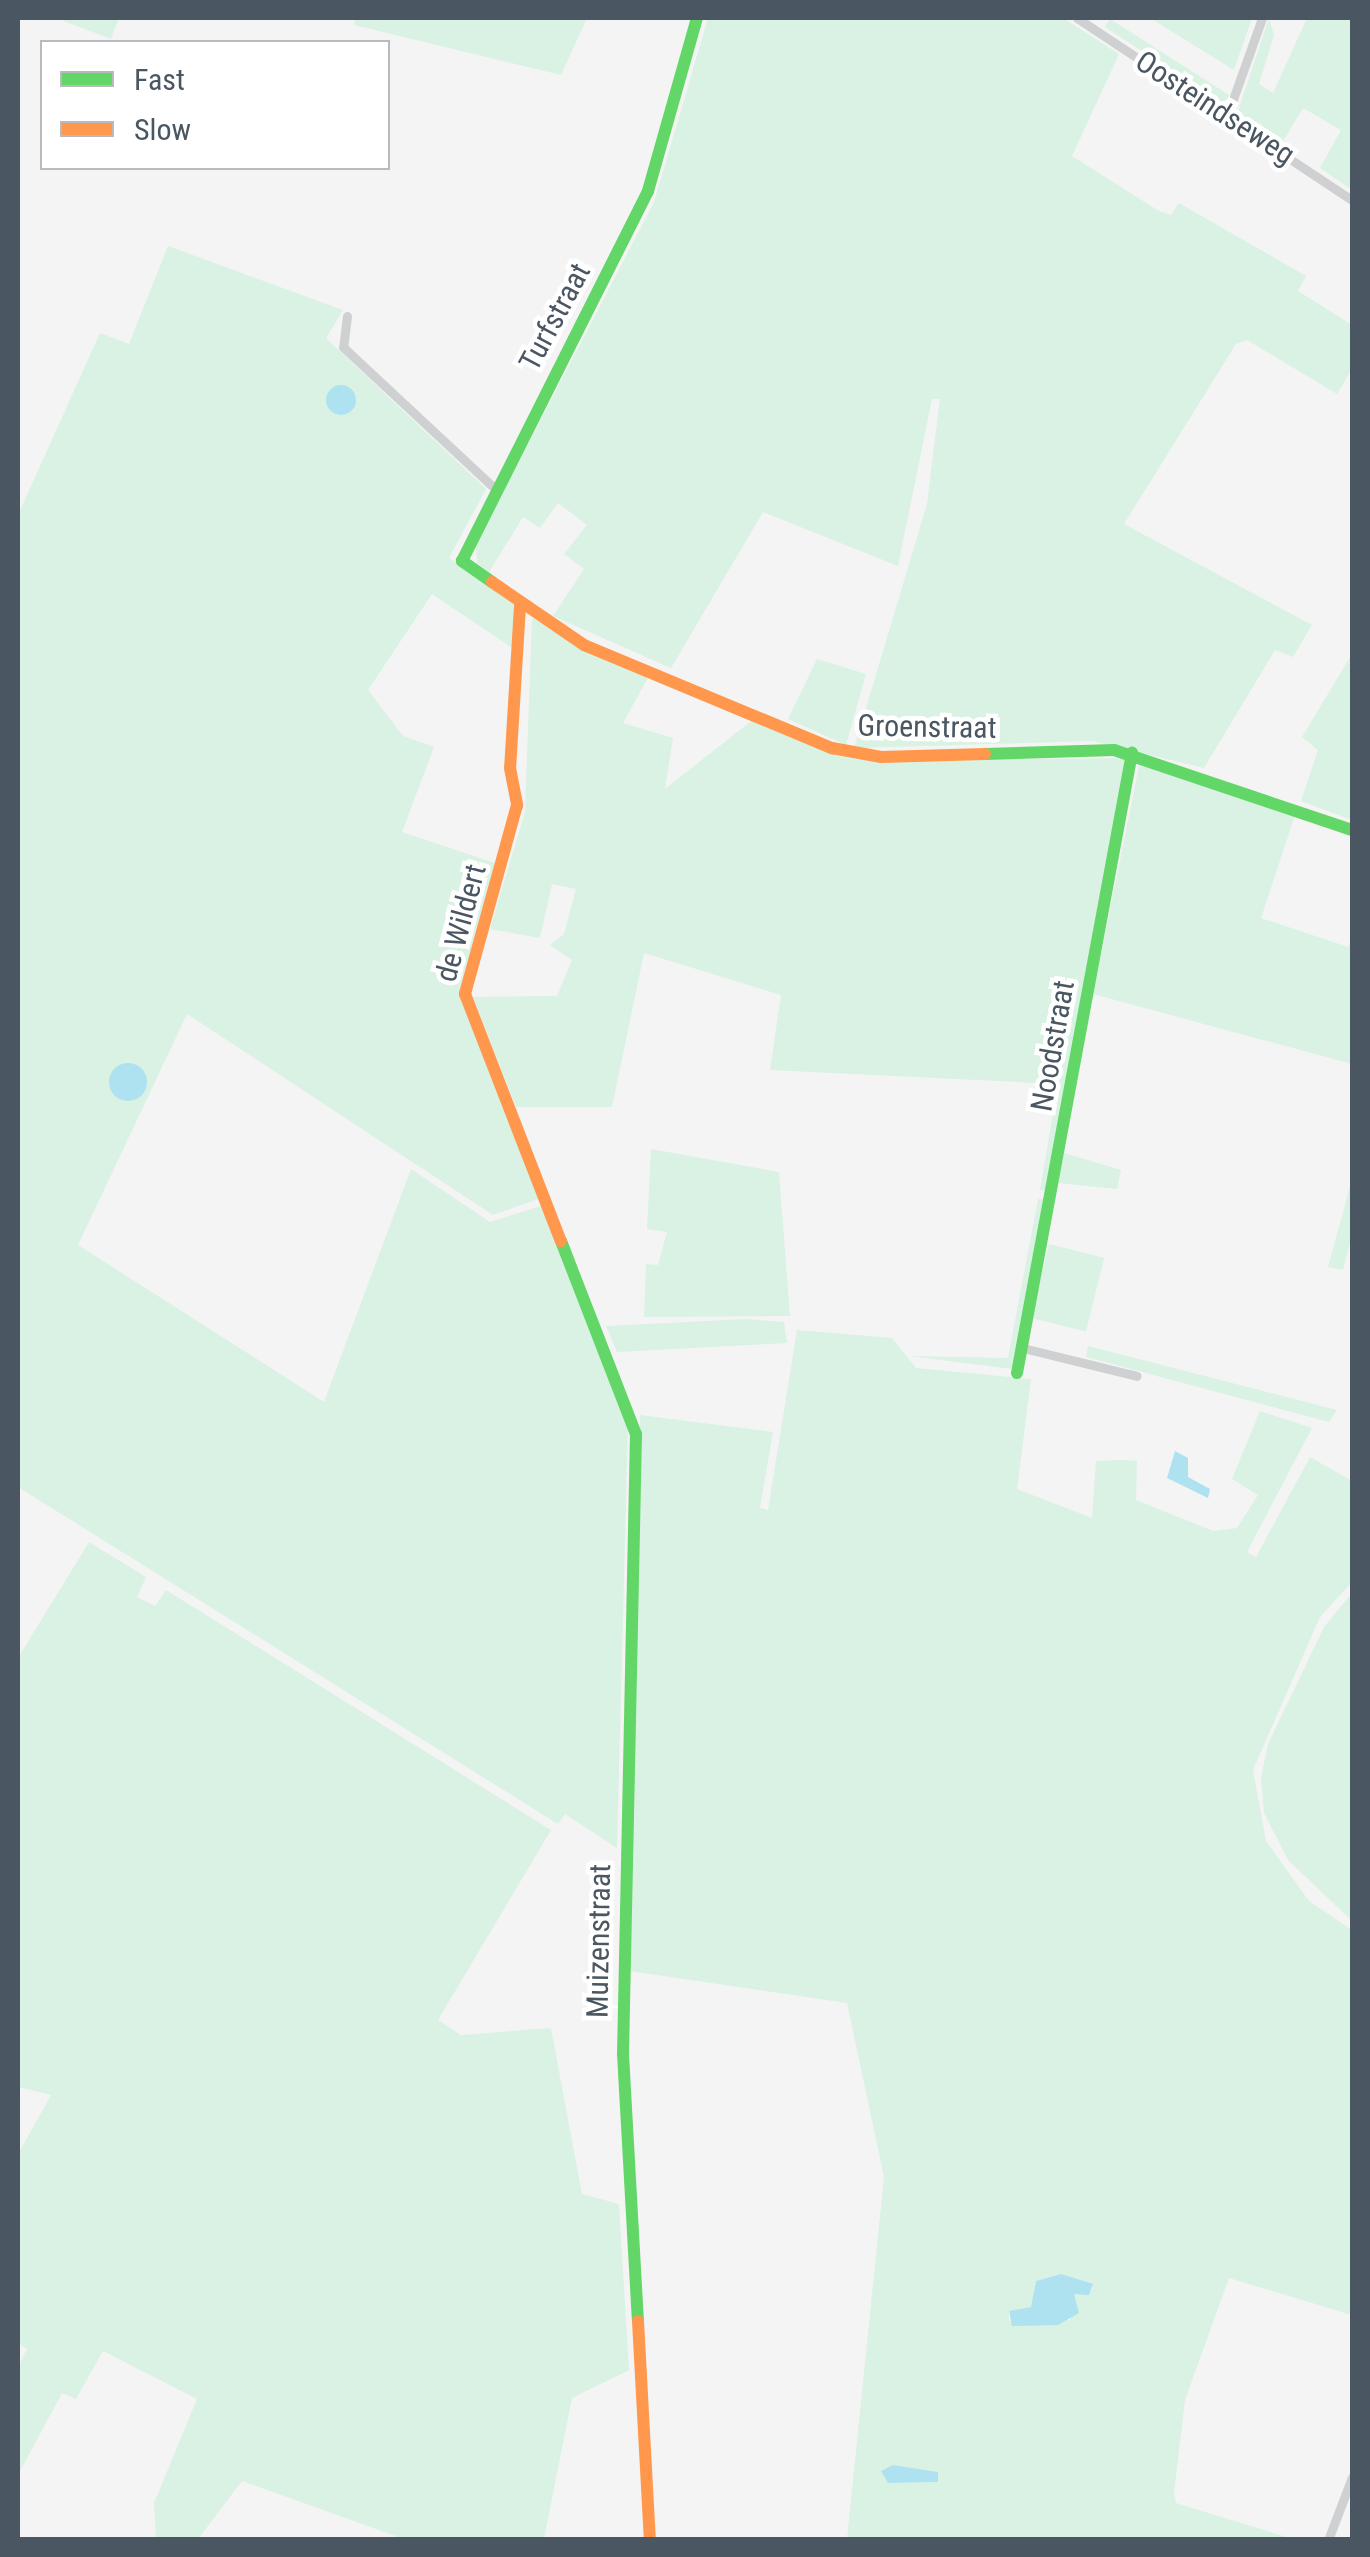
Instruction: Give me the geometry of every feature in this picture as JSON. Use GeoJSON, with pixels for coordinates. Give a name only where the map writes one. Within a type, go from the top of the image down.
{"type":"FeatureCollection","features":[{"type":"Feature","properties":{"kind":"street","name":"Turfstraat"},"geometry":{"type":"LineString","coordinates":[[520,606],[462,561],[493,487],[648,191],[697,18]]}},
{"type":"Feature","properties":{"kind":"street","name":"Oosteindseweg"},"geometry":{"type":"LineString","coordinates":[[1077,18],[1352,200]]}},
{"type":"Feature","properties":{"kind":"street"},"geometry":{"type":"LineString","coordinates":[[1227,116],[1262,18]]}},
{"type":"Feature","properties":{"kind":"street"},"geometry":{"type":"LineString","coordinates":[[346,316],[343,347],[493,487]]}},
{"type":"Feature","properties":{"kind":"street","name":"Groenstraat"},"geometry":{"type":"LineString","coordinates":[[520,606],[584,646],[855,754],[1132,753],[1352,830]]}},
{"type":"Feature","properties":{"kind":"street","name":"de Wildert"},"geometry":{"type":"LineString","coordinates":[[520,606],[517,806],[464,994],[607,1347]]}},
{"type":"Feature","properties":{"kind":"street","name":"Noodstraat"},"geometry":{"type":"LineString","coordinates":[[1017,1373],[1132,753]]}},
{"type":"Feature","properties":{"kind":"street","name":"Muizenstraat"},"geometry":{"type":"LineString","coordinates":[[607,1347],[636,1434],[623,2054],[650,2540]]}},
{"type":"Feature","properties":{"kind":"street"},"geometry":{"type":"LineString","coordinates":[[1024,1348],[1136,1376]]}},
{"type":"Feature","properties":{"kind":"street"},"geometry":{"type":"LineString","coordinates":[[1328,2540],[1352,2477]]}},
{"type":"Feature","properties":{"kind":"green space"},"geometry":{"type":"Polygon","coordinates":[[[56,18],[119,18],[111,39],[56,18]]]}},
{"type":"Feature","properties":{"kind":"green space"},"geometry":{"type":"Polygon","coordinates":[[[355,18],[587,18],[561,75],[354,25],[355,18]]]}},
{"type":"Feature","properties":{"kind":"green space"},"geometry":{"type":"Polygon","coordinates":[[[708,18],[1063,18],[1119,54],[1072,156],[1159,211],[1171,215],[1179,203],[1306,276],[1298,291],[1352,325],[1352,369],[1337,394],[1247,340],[1236,344],[1124,524],[1312,625],[1293,657],[1275,650],[1204,768],[1092,741],[854,748],[927,504],[940,399],[932,399],[898,566],[763,512],[671,668],[553,616],[584,569],[564,554],[587,525],[558,503],[540,528],[523,517],[489,572],[477,563],[476,544],[654,202],[708,18]]]}},
{"type":"Feature","properties":{"kind":"green space"},"geometry":{"type":"Polygon","coordinates":[[[1150,18],[1252,18],[1234,70],[1150,18]]]}},
{"type":"Feature","properties":{"kind":"green space"},"geometry":{"type":"Polygon","coordinates":[[[1269,18],[1274,35],[1259,84],[1273,93],[1307,18],[1352,18],[1352,190],[1320,168],[1341,130],[1303,108],[1282,143],[1237,114],[1269,18]]]}},
{"type":"Feature","properties":{"kind":"green space"},"geometry":{"type":"Polygon","coordinates":[[[1110,19],[1229,95],[1228,98],[1221,103],[1105,27],[1110,19]]]}},
{"type":"Feature","properties":{"kind":"green space"},"geometry":{"type":"Polygon","coordinates":[[[168,246],[343,310],[326,338],[486,489],[449,558],[517,606],[514,649],[432,594],[368,690],[403,736],[434,747],[402,832],[498,864],[462,991],[541,1198],[493,1215],[187,1014],[78,1245],[324,1402],[411,1169],[490,1222],[544,1205],[628,1424],[617,1848],[565,1814],[558,1824],[18,1487],[18,515],[100,333],[129,344],[168,246]]]}},
{"type":"Feature","properties":{"kind":"green space"},"geometry":{"type":"Polygon","coordinates":[[[532,618],[650,674],[623,723],[673,738],[665,789],[755,718],[869,761],[1128,758],[1049,1191],[1040,1190],[1058,1084],[770,1070],[781,995],[644,953],[612,1107],[516,1107],[473,997],[557,996],[572,960],[550,945],[564,934],[576,889],[552,884],[540,938],[490,929],[525,812],[532,618]]]}},
{"type":"Feature","properties":{"kind":"green space"},"geometry":{"type":"Polygon","coordinates":[[[1352,654],[1352,820],[1301,801],[1318,750],[1302,737],[1352,654]]]}},
{"type":"Feature","properties":{"kind":"green space"},"geometry":{"type":"Polygon","coordinates":[[[817,659],[866,674],[846,745],[788,719],[817,659]]]}},
{"type":"Feature","properties":{"kind":"green space"},"geometry":{"type":"Polygon","coordinates":[[[1140,761],[1295,815],[1261,918],[1348,947],[1352,936],[1352,1064],[1093,994],[1140,761]]]}},
{"type":"Feature","properties":{"kind":"green space"},"geometry":{"type":"Polygon","coordinates":[[[651,1149],[779,1172],[790,1316],[644,1317],[646,1264],[658,1265],[667,1232],[647,1229],[651,1149]]]}},
{"type":"Feature","properties":{"kind":"green space"},"geometry":{"type":"Polygon","coordinates":[[[1064,1153],[1121,1170],[1117,1189],[1058,1183],[1064,1153]]]}},
{"type":"Feature","properties":{"kind":"green space"},"geometry":{"type":"Polygon","coordinates":[[[1352,1179],[1352,1236],[1343,1270],[1328,1267],[1352,1179]]]}},
{"type":"Feature","properties":{"kind":"green space"},"geometry":{"type":"Polygon","coordinates":[[[1038,1199],[1048,1199],[1012,1369],[909,1356],[1008,1358],[1038,1199]]]}},
{"type":"Feature","properties":{"kind":"green space"},"geometry":{"type":"Polygon","coordinates":[[[1049,1244],[1104,1258],[1086,1332],[1031,1318],[1049,1244]]]}},
{"type":"Feature","properties":{"kind":"green space"},"geometry":{"type":"Polygon","coordinates":[[[746,1319],[784,1322],[787,1343],[617,1352],[606,1326],[746,1319]]]}},
{"type":"Feature","properties":{"kind":"green space"},"geometry":{"type":"Polygon","coordinates":[[[797,1330],[892,1338],[916,1368],[1031,1379],[1017,1489],[1092,1518],[1096,1461],[1123,1460],[1137,1461],[1136,1500],[1213,1531],[1237,1528],[1258,1495],[1232,1479],[1260,1411],[1312,1428],[1247,1552],[1256,1557],[1310,1457],[1352,1481],[1352,1582],[1320,1617],[1253,1770],[1266,1841],[1309,1901],[1352,1930],[1352,2315],[1229,2278],[1185,2400],[1174,2493],[1176,2503],[1293,2539],[847,2539],[884,2177],[847,2003],[629,1971],[640,1415],[773,1432],[760,1508],[768,1510],[797,1330]],[[1061,2274],[1036,2281],[1031,2307],[1009,2311],[1009,2321],[1070,2320],[1074,2294],[1094,2288],[1061,2274]],[[893,2465],[888,2483],[938,2482],[937,2472],[893,2465]]]}},
{"type":"Feature","properties":{"kind":"green space"},"geometry":{"type":"Polygon","coordinates":[[[1088,1346],[1337,1410],[1329,1422],[1086,1357],[1088,1346]]]}},
{"type":"Feature","properties":{"kind":"green space"},"geometry":{"type":"Polygon","coordinates":[[[89,1542],[146,1577],[137,1597],[155,1606],[166,1590],[551,1830],[438,2020],[461,2035],[551,2028],[582,2194],[619,2204],[629,2370],[572,2398],[544,2539],[404,2539],[242,2481],[198,2539],[156,2539],[154,2503],[197,2399],[103,2351],[76,2399],[62,2393],[18,2475],[18,2367],[27,2349],[18,2343],[18,2154],[51,2095],[18,2087],[18,1658],[89,1542]]]}},
{"type":"Feature","properties":{"kind":"green space"},"geometry":{"type":"Polygon","coordinates":[[[1352,1593],[1352,1921],[1288,1860],[1264,1813],[1261,1778],[1268,1744],[1324,1627],[1352,1593]]]}},
{"type":"Feature","properties":{"kind":"water"},"geometry":{"type":"Polygon","coordinates":[[[341,385],[355,394],[356,400],[347,414],[341,415],[327,406],[326,400],[335,386],[341,385]]]}},
{"type":"Feature","properties":{"kind":"water"},"geometry":{"type":"Polygon","coordinates":[[[128,1063],[142,1068],[147,1082],[142,1096],[128,1101],[114,1096],[109,1082],[114,1068],[128,1063]]]}},
{"type":"Feature","properties":{"kind":"water"},"geometry":{"type":"Polygon","coordinates":[[[1175,1451],[1188,1458],[1188,1477],[1210,1489],[1208,1498],[1167,1478],[1175,1451]]]}},
{"type":"Feature","properties":{"kind":"water"},"geometry":{"type":"Polygon","coordinates":[[[1061,2274],[1093,2284],[1089,2295],[1074,2294],[1079,2313],[1058,2325],[1012,2326],[1009,2311],[1031,2307],[1036,2281],[1061,2274]]]}},
{"type":"Feature","properties":{"kind":"water"},"geometry":{"type":"Polygon","coordinates":[[[893,2465],[938,2472],[938,2482],[888,2483],[881,2471],[893,2465]]]}},
{"type":"Feature","properties":{"kind":"traffic: fast"},"geometry":{"type":"LineString","coordinates":[[492,582],[462,561],[648,191],[697,18]]}},
{"type":"Feature","properties":{"kind":"traffic: fast"},"geometry":{"type":"LineString","coordinates":[[985,754],[1114,750],[1352,830]]}},
{"type":"Feature","properties":{"kind":"traffic: fast"},"geometry":{"type":"LineString","coordinates":[[1017,1373],[1132,753]]}},
{"type":"Feature","properties":{"kind":"traffic: fast"},"geometry":{"type":"LineString","coordinates":[[561,1241],[636,1434],[623,2054],[638,2321]]}},
{"type":"Feature","properties":{"kind":"traffic: slow"},"geometry":{"type":"LineString","coordinates":[[492,582],[584,645],[832,748],[881,757],[985,754]]}},
{"type":"Feature","properties":{"kind":"traffic: slow"},"geometry":{"type":"LineString","coordinates":[[520,606],[510,768],[517,805],[465,994],[561,1241]]}},
{"type":"Feature","properties":{"kind":"traffic: slow"},"geometry":{"type":"LineString","coordinates":[[638,2321],[650,2540]]}}]}
